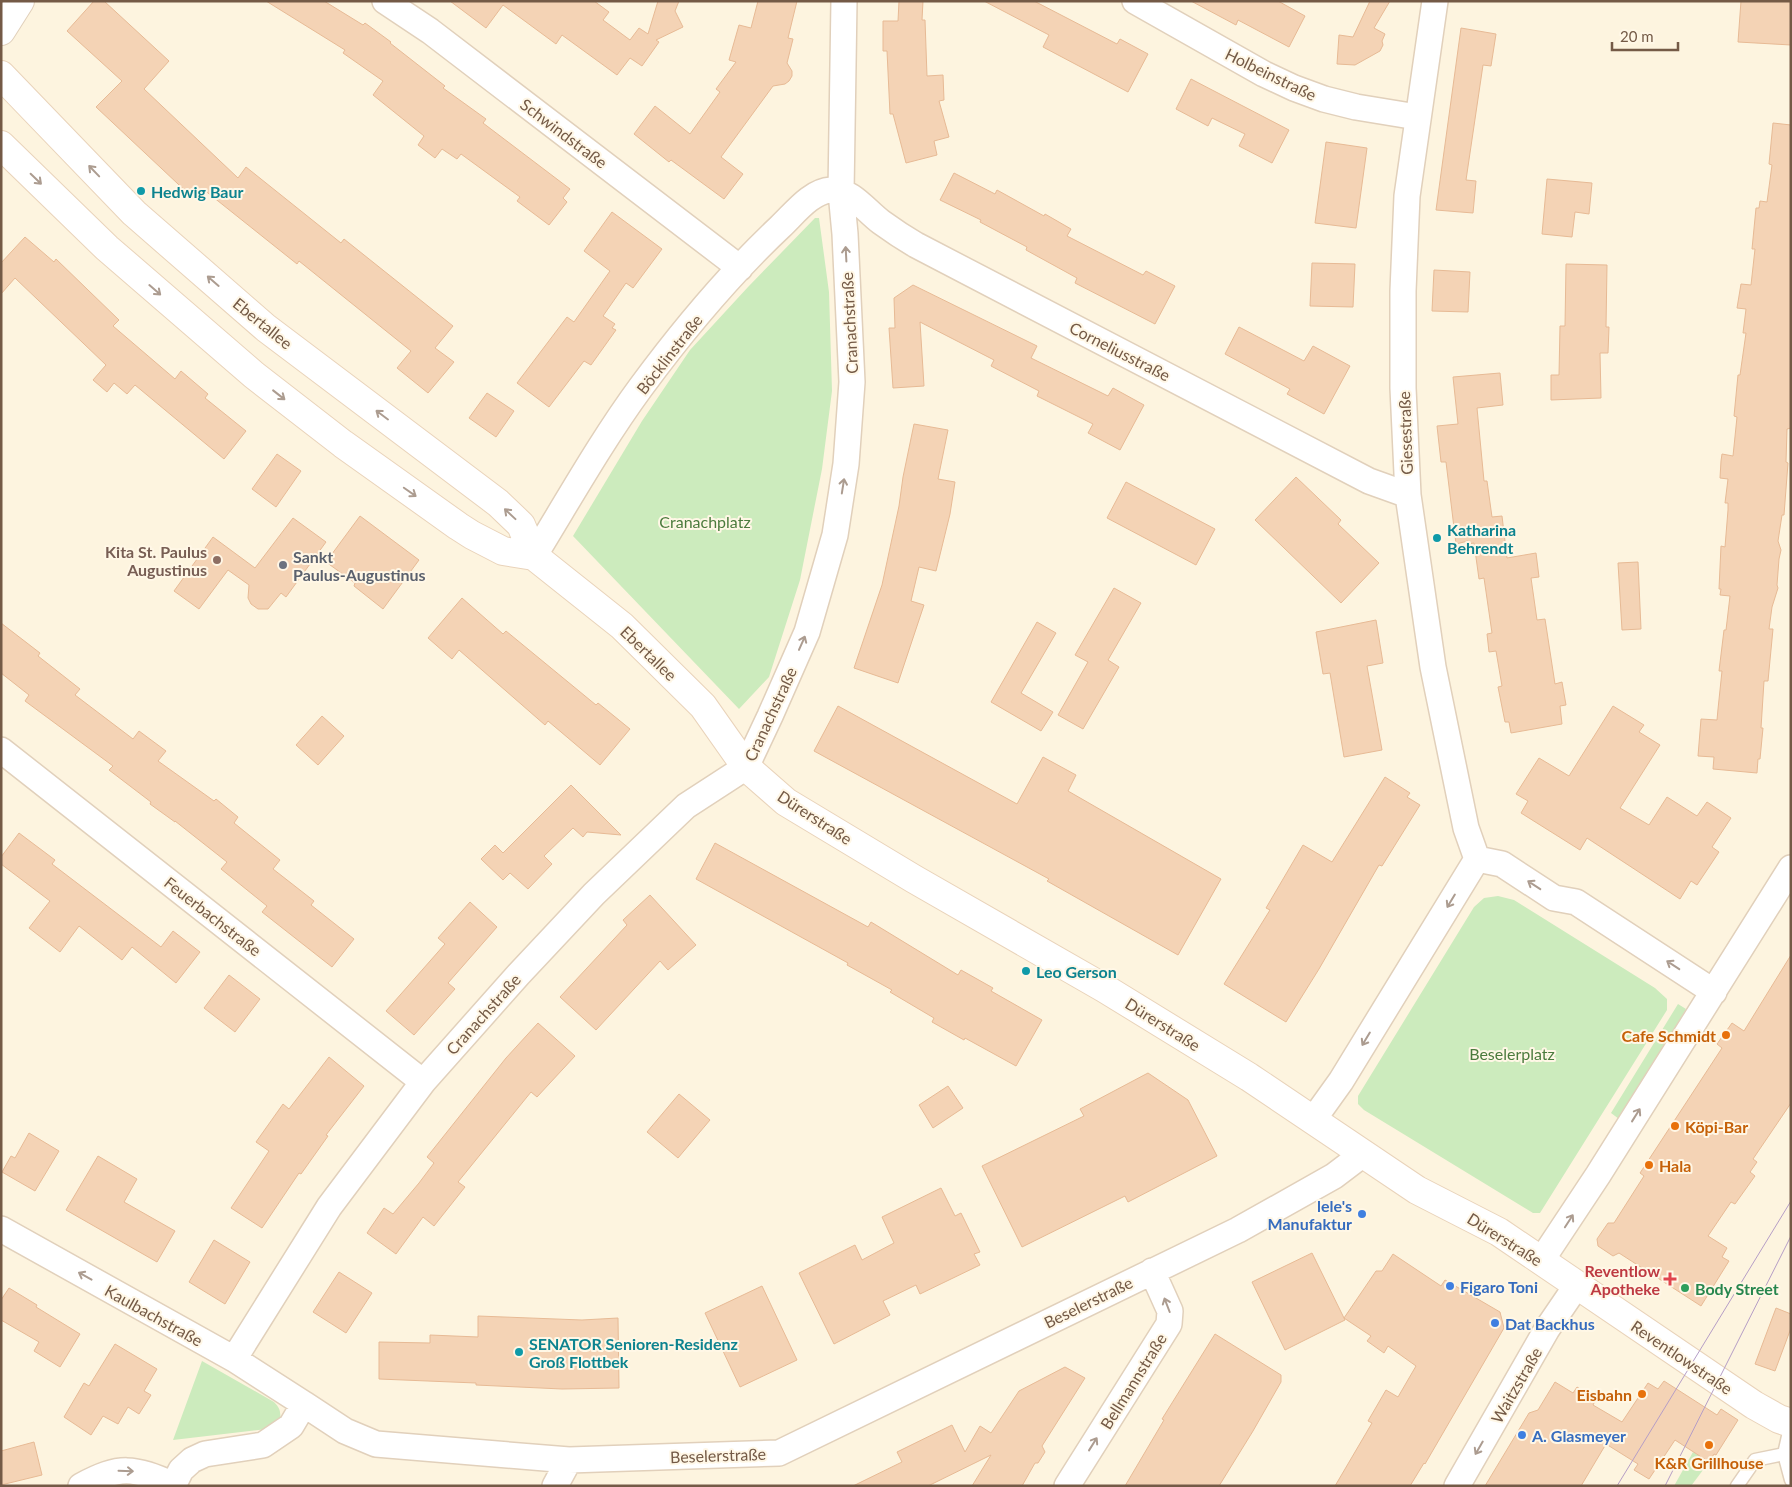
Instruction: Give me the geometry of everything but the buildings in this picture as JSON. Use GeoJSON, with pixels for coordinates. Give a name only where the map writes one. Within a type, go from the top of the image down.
{"type":"FeatureCollection","features":[{"type":"Feature","properties":{"kind":"main road"},"geometry":{"type":"LineString","coordinates":[[1,31],[20,1]]}},
{"type":"Feature","properties":{"kind":"main road","name":"Ebertallee"},"geometry":{"type":"LineString","coordinates":[[1,75],[134,213],[266,328],[498,503],[521,525],[534,556],[622,626],[703,706],[746,767]]}},
{"type":"Feature","properties":{"kind":"main road","name":"Ebertallee"},"geometry":{"type":"LineString","coordinates":[[1,145],[107,248],[254,375],[342,444],[472,536],[503,551],[534,556]]}},
{"type":"Feature","properties":{"kind":"main road","name":"Dürerstraße"},"geometry":{"type":"LineString","coordinates":[[746,767],[786,802],[914,879],[1104,988],[1249,1077],[1417,1190],[1443,1205],[1490,1227],[1577,1285]]}},
{"type":"Feature","properties":{"kind":"main road","name":"Reventlowstraße"},"geometry":{"type":"LineString","coordinates":[[1577,1285],[1754,1405],[1791,1424]]}},
{"type":"Feature","properties":{"kind":"street","name":"Schwindstraße"},"geometry":{"type":"LineString","coordinates":[[385,1],[430,31],[740,268]]}},
{"type":"Feature","properties":{"kind":"street","name":"Cranachstraße"},"geometry":{"type":"LineString","coordinates":[[234,1359],[329,1207],[423,1082],[518,975],[594,894],[686,806],[746,767],[807,632],[835,535],[846,464],[852,382],[845,234],[841,192],[844,1]]}},
{"type":"Feature","properties":{"kind":"street","name":"Holbeinstraße"},"geometry":{"type":"LineString","coordinates":[[1135,1],[1264,74],[1294,88],[1356,108],[1417,117]]}},
{"type":"Feature","properties":{"kind":"street","name":"Giesestraße"},"geometry":{"type":"LineString","coordinates":[[1435,1],[1407,196],[1403,291],[1403,388],[1408,495],[1433,667],[1466,828],[1477,859]]}},
{"type":"Feature","properties":{"kind":"street","name":"Böcklinstraße"},"geometry":{"type":"LineString","coordinates":[[534,556],[602,446],[641,388],[688,326],[773,233],[814,196],[827,191],[841,192]]}},
{"type":"Feature","properties":{"kind":"street","name":"Corneliusstraße"},"geometry":{"type":"LineString","coordinates":[[841,192],[848,194],[898,234],[916,245],[1369,481],[1408,495]]}},
{"type":"Feature","properties":{"kind":"street","name":"Feuerbachstraße"},"geometry":{"type":"LineString","coordinates":[[1,750],[423,1082]]}},
{"type":"Feature","properties":{"kind":"street"},"geometry":{"type":"LineString","coordinates":[[1313,1120],[1341,1081],[1477,859],[1502,864],[1554,898],[1576,902],[1714,992]]}},
{"type":"Feature","properties":{"kind":"street"},"geometry":{"type":"LineString","coordinates":[[1542,1261],[1791,868]]}},
{"type":"Feature","properties":{"kind":"street","name":"Beselerstraße"},"geometry":{"type":"LineString","coordinates":[[304,1404],[345,1430],[376,1444],[570,1460],[779,1453],[1238,1230],[1334,1176],[1363,1154]]}},
{"type":"Feature","properties":{"kind":"street","name":"Kaulbachstraße"},"geometry":{"type":"LineString","coordinates":[[1,1229],[234,1359],[304,1404]]}},
{"type":"Feature","properties":{"kind":"street","name":"Bellmannstraße"},"geometry":{"type":"LineString","coordinates":[[1067,1486],[1169,1324],[1170,1311],[1152,1271]]}},
{"type":"Feature","properties":{"kind":"street","name":"Waitzstraße"},"geometry":{"type":"LineString","coordinates":[[1457,1486],[1548,1329],[1577,1285]]}},
{"type":"Feature","properties":{"kind":"street"},"geometry":{"type":"LineString","coordinates":[[81,1486],[100,1476],[120,1470],[140,1472],[174,1485],[181,1470],[192,1460],[205,1454],[263,1445],[291,1426],[304,1404]]}},
{"type":"Feature","properties":{"kind":"street"},"geometry":{"type":"LineString","coordinates":[[555,1486],[570,1460]]}},
{"type":"Feature","properties":{"kind":"lane"},"geometry":{"type":"LineString","coordinates":[[1791,1424],[1784,1454],[1791,1480]]}},
{"type":"Feature","properties":{"kind":"lane"},"geometry":{"type":"LineString","coordinates":[[1737,1486],[1755,1460],[1784,1454]]}},
{"type":"Feature","properties":{"kind":"green space","name":"Cranachplatz"},"geometry":{"type":"Polygon","coordinates":[[[815,218],[819,218],[829,292],[832,391],[822,469],[800,580],[769,677],[739,709],[573,536],[642,421],[690,350],[815,218]]]}},
{"type":"Feature","properties":{"kind":"green space","name":"Beselerplatz"},"geometry":{"type":"Polygon","coordinates":[[[1498,896],[1514,900],[1655,988],[1667,999],[1667,1010],[1540,1213],[1533,1213],[1364,1110],[1358,1104],[1358,1096],[1474,907],[1484,898],[1498,896]]]}},
{"type":"Feature","properties":{"kind":"green space"},"geometry":{"type":"Polygon","coordinates":[[[1678,1004],[1686,1009],[1660,1055],[1619,1119],[1611,1113],[1678,1004]]]}},
{"type":"Feature","properties":{"kind":"green space"},"geometry":{"type":"Polygon","coordinates":[[[202,1361],[274,1402],[280,1410],[280,1420],[267,1429],[173,1440],[202,1361]]]}},
{"type":"Feature","properties":{"kind":"green space"},"geometry":{"type":"Polygon","coordinates":[[[1693,1452],[1709,1462],[1691,1486],[1674,1486],[1693,1452]]]}},
{"type":"Feature","properties":{"kind":"tram line"},"geometry":{"type":"LineString","coordinates":[[1617,1486],[1791,1201]]}},
{"type":"Feature","properties":{"kind":"tram line"},"geometry":{"type":"LineString","coordinates":[[1665,1486],[1791,1236]]}},
{"type":"Feature","properties":{"kind":"place","name":"Hedwig Baur"},"geometry":{"type":"Point","coordinates":[141,191]}},
{"type":"Feature","properties":{"kind":"place","name":"Katharina Behrendt"},"geometry":{"type":"Point","coordinates":[1437,538]}},
{"type":"Feature","properties":{"kind":"place","name":"Kita St. Paulus Augustinus"},"geometry":{"type":"Point","coordinates":[217,560]}},
{"type":"Feature","properties":{"kind":"place","name":"Sankt Paulus-Augustinus"},"geometry":{"type":"Point","coordinates":[283,565]}},
{"type":"Feature","properties":{"kind":"place","name":"Leo Gerson"},"geometry":{"type":"Point","coordinates":[1026,971]}},
{"type":"Feature","properties":{"kind":"place","name":"Cafe Schmidt"},"geometry":{"type":"Point","coordinates":[1726,1035]}},
{"type":"Feature","properties":{"kind":"place","name":"Köpi-Bar"},"geometry":{"type":"Point","coordinates":[1675,1126]}},
{"type":"Feature","properties":{"kind":"place","name":"Hala"},"geometry":{"type":"Point","coordinates":[1649,1165]}},
{"type":"Feature","properties":{"kind":"place","name":"lele's Manufaktur"},"geometry":{"type":"Point","coordinates":[1362,1214]}},
{"type":"Feature","properties":{"kind":"place","name":"Reventlow Apotheke"},"geometry":{"type":"Point","coordinates":[1670,1279]}},
{"type":"Feature","properties":{"kind":"place","name":"Figaro Toni"},"geometry":{"type":"Point","coordinates":[1450,1286]}},
{"type":"Feature","properties":{"kind":"place","name":"Body Street"},"geometry":{"type":"Point","coordinates":[1685,1288]}},
{"type":"Feature","properties":{"kind":"place","name":"Dat Backhus"},"geometry":{"type":"Point","coordinates":[1495,1323]}},
{"type":"Feature","properties":{"kind":"place","name":"SENATOR Senioren-Residenz Groß Flottbek"},"geometry":{"type":"Point","coordinates":[519,1352]}},
{"type":"Feature","properties":{"kind":"place","name":"Eisbahn"},"geometry":{"type":"Point","coordinates":[1642,1394]}},
{"type":"Feature","properties":{"kind":"place","name":"A. Glasmeyer"},"geometry":{"type":"Point","coordinates":[1522,1435]}},
{"type":"Feature","properties":{"kind":"place","name":"K&R Grillhouse"},"geometry":{"type":"Point","coordinates":[1709,1445]}}]}
